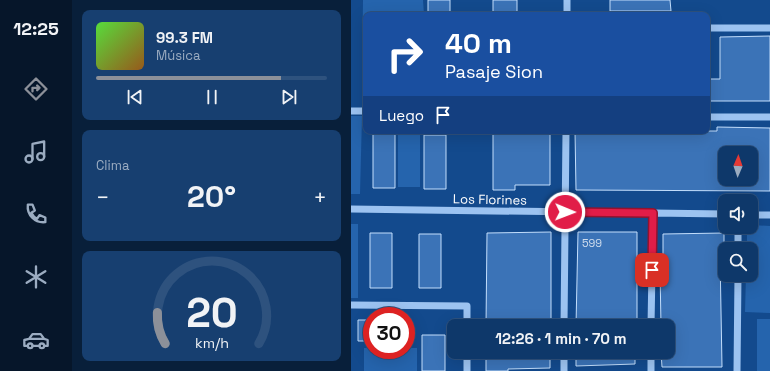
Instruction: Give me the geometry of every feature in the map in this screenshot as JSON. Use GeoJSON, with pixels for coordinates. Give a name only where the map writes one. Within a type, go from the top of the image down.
{"type":"FeatureCollection","features":[{"type":"Feature","properties":{"kind":"street"},"geometry":{"type":"LineString","coordinates":[[567,0],[567,12]]}},
{"type":"Feature","properties":{"kind":"street"},"geometry":{"type":"LineString","coordinates":[[710,28],[770,28]]}},
{"type":"Feature","properties":{"kind":"street"},"geometry":{"type":"LineString","coordinates":[[351,111],[363,111]]}},
{"type":"Feature","properties":{"kind":"street"},"geometry":{"type":"LineString","coordinates":[[710,117],[770,117]]}},
{"type":"Feature","properties":{"kind":"street"},"geometry":{"type":"LineString","coordinates":[[564,319],[566,134]]}},
{"type":"Feature","properties":{"kind":"street","name":"Los Florines"},"geometry":{"type":"LineString","coordinates":[[351,209],[718,214]]}},
{"type":"Feature","properties":{"kind":"street"},"geometry":{"type":"LineString","coordinates":[[651,319],[653,213]]}},
{"type":"Feature","properties":{"kind":"street"},"geometry":{"type":"LineString","coordinates":[[758,214],[770,215]]}},
{"type":"Feature","properties":{"kind":"street"},"geometry":{"type":"LineString","coordinates":[[737,371],[738,282]]}},
{"type":"Feature","properties":{"kind":"street"},"geometry":{"type":"LineString","coordinates":[[351,305],[467,306],[467,319]]}},
{"type":"Feature","properties":{"kind":"street"},"geometry":{"type":"LineString","coordinates":[[467,359],[467,371]]}},
{"type":"Feature","properties":{"kind":"street"},"geometry":{"type":"LineString","coordinates":[[564,359],[564,371]]}},
{"type":"Feature","properties":{"kind":"street"},"geometry":{"type":"LineString","coordinates":[[651,359],[651,371]]}},
{"type":"Feature","properties":{"kind":"shaded area"},"geometry":{"type":"Polygon","coordinates":[[[363,0],[423,0],[424,12],[363,12],[362,77],[363,0]]]}},
{"type":"Feature","properties":{"kind":"shaded area"},"geometry":{"type":"Polygon","coordinates":[[[351,116],[362,116],[360,194],[351,194],[351,116]]]}},
{"type":"Feature","properties":{"kind":"shaded area"},"geometry":{"type":"Polygon","coordinates":[[[398,135],[420,135],[420,187],[398,187],[398,135]]]}},
{"type":"Feature","properties":{"kind":"shaded area"},"geometry":{"type":"Polygon","coordinates":[[[351,224],[358,224],[358,298],[351,298],[351,224]]]}},
{"type":"Feature","properties":{"kind":"shaded area"},"geometry":{"type":"Polygon","coordinates":[[[758,225],[770,226],[770,313],[745,312],[746,282],[758,282],[758,242],[747,242],[747,234],[758,234],[758,225]]]}},
{"type":"Feature","properties":{"kind":"shaded area"},"geometry":{"type":"Polygon","coordinates":[[[757,319],[770,319],[770,371],[757,371],[757,319]]]}},
{"type":"Feature","properties":{"kind":"shaded area"},"geometry":{"type":"Polygon","coordinates":[[[415,348],[417,348],[417,371],[364,371],[364,359],[415,359],[415,348]]]}},
{"type":"Feature","properties":{"kind":"building"},"geometry":{"type":"Polygon","coordinates":[[[428,0],[450,0],[450,12],[428,12],[428,0]]]}},
{"type":"Feature","properties":{"kind":"building"},"geometry":{"type":"Polygon","coordinates":[[[493,0],[517,0],[517,12],[493,12],[493,0]]]}},
{"type":"Feature","properties":{"kind":"building"},"geometry":{"type":"Polygon","coordinates":[[[610,0],[670,0],[671,11],[610,11],[610,0]]]}},
{"type":"Feature","properties":{"kind":"building"},"geometry":{"type":"Polygon","coordinates":[[[770,36],[770,101],[710,101],[710,79],[720,79],[720,37],[770,36]]]}},
{"type":"Feature","properties":{"kind":"building"},"geometry":{"type":"Polygon","coordinates":[[[717,127],[770,128],[770,191],[576,190],[575,134],[710,134],[710,131],[717,131],[717,127]]]}},
{"type":"Feature","properties":{"kind":"building"},"geometry":{"type":"Polygon","coordinates":[[[373,134],[395,134],[395,188],[373,188],[373,134]]]}},
{"type":"Feature","properties":{"kind":"building"},"geometry":{"type":"Polygon","coordinates":[[[493,134],[550,134],[550,185],[515,185],[515,190],[493,190],[493,134]]]}},
{"type":"Feature","properties":{"kind":"building"},"geometry":{"type":"Polygon","coordinates":[[[424,135],[446,135],[446,189],[424,189],[424,135]]]}},
{"type":"Feature","properties":{"kind":"building"},"geometry":{"type":"Polygon","coordinates":[[[551,232],[551,319],[486,319],[487,233],[551,232]]]}},
{"type":"Feature","properties":{"kind":"building"},"geometry":{"type":"Polygon","coordinates":[[[578,232],[637,232],[637,319],[576,319],[578,232]]]}},
{"type":"Feature","properties":{"kind":"building"},"geometry":{"type":"Polygon","coordinates":[[[370,233],[392,233],[392,288],[370,288],[370,233]]]}},
{"type":"Feature","properties":{"kind":"building"},"geometry":{"type":"Polygon","coordinates":[[[419,234],[441,234],[441,288],[419,288],[419,234]]]}},
{"type":"Feature","properties":{"kind":"building"},"geometry":{"type":"Polygon","coordinates":[[[663,234],[724,234],[724,242],[718,242],[718,282],[720,282],[722,367],[662,367],[661,359],[675,359],[675,319],[661,319],[660,270],[663,270],[663,234]]]}},
{"type":"Feature","properties":{"kind":"building"},"geometry":{"type":"Polygon","coordinates":[[[358,320],[363,320],[363,341],[358,341],[358,320]]]}},
{"type":"Feature","properties":{"kind":"building"},"geometry":{"type":"Polygon","coordinates":[[[422,335],[445,335],[445,371],[422,371],[422,335]]]}},
{"type":"Feature","properties":{"kind":"building"},"geometry":{"type":"Polygon","coordinates":[[[486,359],[550,359],[550,368],[486,371],[486,359]]]}},
{"type":"Feature","properties":{"kind":"building"},"geometry":{"type":"Polygon","coordinates":[[[576,359],[635,359],[635,364],[576,366],[576,359]]]}},
{"type":"Feature","properties":{"kind":"route"},"geometry":{"type":"LineString","coordinates":[[565,212],[653,213],[652,270]]}}]}
